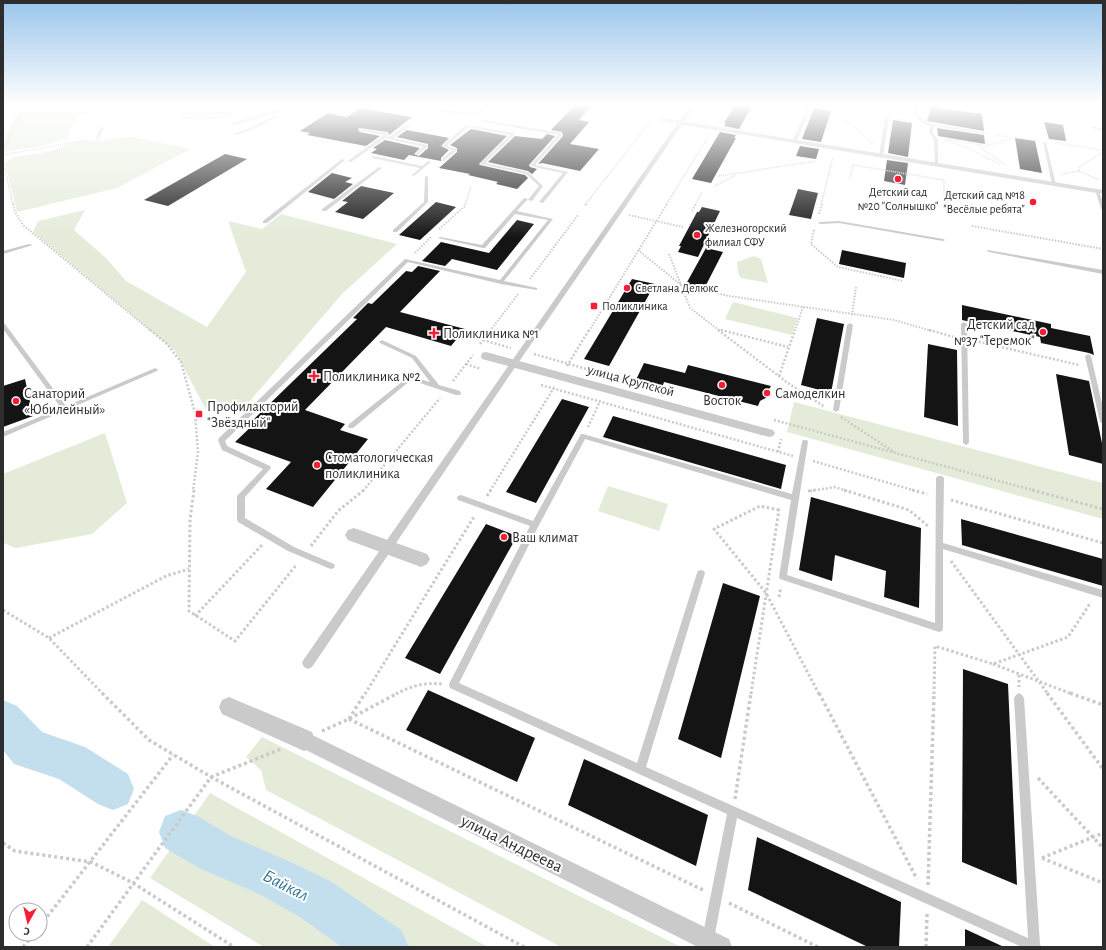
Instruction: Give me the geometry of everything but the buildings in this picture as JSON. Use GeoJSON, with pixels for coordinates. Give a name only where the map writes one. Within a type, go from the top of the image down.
{"type":"FeatureCollection","features":[{"type":"Feature","properties":{"kind":"street"},"geometry":{"type":"LineString","coordinates":[[308,663],[505,375],[664,148]]}},
{"type":"Feature","properties":{"kind":"street"},"geometry":{"type":"LineString","coordinates":[[844,148],[936,165],[1100,191]]}},
{"type":"Feature","properties":{"kind":"street","name":"улица Крупской"},"geometry":{"type":"LineString","coordinates":[[486,356],[770,433]]}},
{"type":"Feature","properties":{"kind":"street"},"geometry":{"type":"LineString","coordinates":[[354,535],[421,559]]}},
{"type":"Feature","properties":{"kind":"street"},"geometry":{"type":"LineString","coordinates":[[229,707],[304,740]]}},
{"type":"Feature","properties":{"kind":"street","name":"улица Андреева"},"geometry":{"type":"LineString","coordinates":[[304,740],[714,944]]}},
{"type":"Feature","properties":{"kind":"lane"},"geometry":{"type":"LineString","coordinates":[[350,161],[368,148]]}},
{"type":"Feature","properties":{"kind":"lane"},"geometry":{"type":"LineString","coordinates":[[417,154],[423,148]]}},
{"type":"Feature","properties":{"kind":"lane"},"geometry":{"type":"LineString","coordinates":[[443,160],[455,150],[450,148]]}},
{"type":"Feature","properties":{"kind":"lane"},"geometry":{"type":"LineString","coordinates":[[440,238],[483,247],[514,212],[541,186],[527,173],[482,164],[498,148]]}},
{"type":"Feature","properties":{"kind":"lane"},"geometry":{"type":"LineString","coordinates":[[541,202],[566,172],[532,166],[548,148]]}},
{"type":"Feature","properties":{"kind":"lane"},"geometry":{"type":"LineString","coordinates":[[882,154],[883,148]]}},
{"type":"Feature","properties":{"kind":"lane"},"geometry":{"type":"LineString","coordinates":[[936,148],[936,165]]}},
{"type":"Feature","properties":{"kind":"lane"},"geometry":{"type":"LineString","coordinates":[[1045,148],[1054,184]]}},
{"type":"Feature","properties":{"kind":"lane"},"geometry":{"type":"LineString","coordinates":[[374,157],[423,167]]}},
{"type":"Feature","properties":{"kind":"lane"},"geometry":{"type":"LineString","coordinates":[[265,222],[343,160]]}},
{"type":"Feature","properties":{"kind":"lane"},"geometry":{"type":"LineString","coordinates":[[414,175],[429,162]]}},
{"type":"Feature","properties":{"kind":"lane"},"geometry":{"type":"LineString","coordinates":[[324,210],[380,168]]}},
{"type":"Feature","properties":{"kind":"lane"},"geometry":{"type":"LineString","coordinates":[[395,231],[426,202],[426,177]]}},
{"type":"Feature","properties":{"kind":"lane"},"geometry":{"type":"LineString","coordinates":[[1100,191],[1103,209]]}},
{"type":"Feature","properties":{"kind":"lane"},"geometry":{"type":"LineString","coordinates":[[501,282],[551,219],[514,212]]}},
{"type":"Feature","properties":{"kind":"lane"},"geometry":{"type":"LineString","coordinates":[[818,224],[839,222],[943,240]]}},
{"type":"Feature","properties":{"kind":"lane"},"geometry":{"type":"LineString","coordinates":[[3,253],[31,245]]}},
{"type":"Feature","properties":{"kind":"lane"},"geometry":{"type":"LineString","coordinates":[[989,251],[1103,272]]}},
{"type":"Feature","properties":{"kind":"lane"},"geometry":{"type":"LineString","coordinates":[[331,566],[304,555],[241,520],[242,496],[268,468],[224,448],[221,440],[407,260],[535,289]]}},
{"type":"Feature","properties":{"kind":"lane"},"geometry":{"type":"LineString","coordinates":[[964,324],[966,443]]}},
{"type":"Feature","properties":{"kind":"lane"},"geometry":{"type":"LineString","coordinates":[[3,325],[65,409]]}},
{"type":"Feature","properties":{"kind":"lane"},"geometry":{"type":"LineString","coordinates":[[836,410],[850,325]]}},
{"type":"Feature","properties":{"kind":"lane"},"geometry":{"type":"LineString","coordinates":[[382,342],[414,357],[438,386]]}},
{"type":"Feature","properties":{"kind":"lane"},"geometry":{"type":"LineString","coordinates":[[1088,356],[1103,422]]}},
{"type":"Feature","properties":{"kind":"lane"},"geometry":{"type":"LineString","coordinates":[[3,435],[155,370]]}},
{"type":"Feature","properties":{"kind":"lane"},"geometry":{"type":"LineString","coordinates":[[351,426],[410,378],[458,393]]}},
{"type":"Feature","properties":{"kind":"lane"},"geometry":{"type":"LineString","coordinates":[[796,495],[583,436],[535,525],[453,685],[1035,947],[1028,853],[1020,698]]}},
{"type":"Feature","properties":{"kind":"lane"},"geometry":{"type":"LineString","coordinates":[[805,442],[783,577],[939,628],[940,478]]}},
{"type":"Feature","properties":{"kind":"lane"},"geometry":{"type":"LineString","coordinates":[[461,498],[535,525]]}},
{"type":"Feature","properties":{"kind":"lane"},"geometry":{"type":"LineString","coordinates":[[939,545],[1100,593]]}},
{"type":"Feature","properties":{"kind":"lane"},"geometry":{"type":"LineString","coordinates":[[640,770],[701,573]]}},
{"type":"Feature","properties":{"kind":"lane"},"geometry":{"type":"LineString","coordinates":[[714,944],[716,896],[733,811]]}},
{"type":"Feature","properties":{"kind":"path"},"geometry":{"type":"LineString","coordinates":[[3,155],[39,148]]}},
{"type":"Feature","properties":{"kind":"path"},"geometry":{"type":"LineString","coordinates":[[585,205],[629,148]]}},
{"type":"Feature","properties":{"kind":"path"},"geometry":{"type":"LineString","coordinates":[[349,719],[701,148]]}},
{"type":"Feature","properties":{"kind":"path"},"geometry":{"type":"LineString","coordinates":[[876,148],[882,154]]}},
{"type":"Feature","properties":{"kind":"path"},"geometry":{"type":"LineString","coordinates":[[968,148],[1006,166],[982,148]]}},
{"type":"Feature","properties":{"kind":"path"},"geometry":{"type":"LineString","coordinates":[[818,216],[834,152]]}},
{"type":"Feature","properties":{"kind":"path"},"geometry":{"type":"LineString","coordinates":[[1079,171],[1079,167],[1093,156],[1103,152]]}},
{"type":"Feature","properties":{"kind":"path"},"geometry":{"type":"LineString","coordinates":[[3,160],[15,212],[23,225],[167,344],[181,362],[195,413],[198,452],[190,520],[189,611],[235,641],[338,510],[362,492],[447,390],[474,352]]}},
{"type":"Feature","properties":{"kind":"path"},"geometry":{"type":"LineString","coordinates":[[720,176],[816,161]]}},
{"type":"Feature","properties":{"kind":"path"},"geometry":{"type":"LineString","coordinates":[[850,178],[853,165],[944,180],[944,194]]}},
{"type":"Feature","properties":{"kind":"path"},"geometry":{"type":"LineString","coordinates":[[1052,173],[1063,174],[1079,171],[1103,181]]}},
{"type":"Feature","properties":{"kind":"path"},"geometry":{"type":"LineString","coordinates":[[715,186],[738,174]]}},
{"type":"Feature","properties":{"kind":"path"},"geometry":{"type":"LineString","coordinates":[[437,231],[465,206],[471,187]]}},
{"type":"Feature","properties":{"kind":"path"},"geometry":{"type":"LineString","coordinates":[[692,211],[702,192]]}},
{"type":"Feature","properties":{"kind":"path"},"geometry":{"type":"LineString","coordinates":[[618,213],[683,227]]}},
{"type":"Feature","properties":{"kind":"path"},"geometry":{"type":"LineString","coordinates":[[479,346],[578,215]]}},
{"type":"Feature","properties":{"kind":"path"},"geometry":{"type":"LineString","coordinates":[[818,224],[811,244],[838,267],[903,281]]}},
{"type":"Feature","properties":{"kind":"path"},"geometry":{"type":"LineString","coordinates":[[972,226],[1103,250]]}},
{"type":"Feature","properties":{"kind":"path"},"geometry":{"type":"LineString","coordinates":[[407,260],[432,236]]}},
{"type":"Feature","properties":{"kind":"path"},"geometry":{"type":"LineString","coordinates":[[638,250],[681,286],[729,296],[894,320],[964,339],[1090,367]]}},
{"type":"Feature","properties":{"kind":"path"},"geometry":{"type":"LineString","coordinates":[[669,254],[690,308],[788,383]]}},
{"type":"Feature","properties":{"kind":"path"},"geometry":{"type":"LineString","coordinates":[[850,325],[856,287]]}},
{"type":"Feature","properties":{"kind":"path"},"geometry":{"type":"LineString","coordinates":[[779,376],[802,307]]}},
{"type":"Feature","properties":{"kind":"path"},"geometry":{"type":"LineString","coordinates":[[718,329],[788,347]]}},
{"type":"Feature","properties":{"kind":"path"},"geometry":{"type":"LineString","coordinates":[[466,364],[505,375]]}},
{"type":"Feature","properties":{"kind":"path"},"geometry":{"type":"LineString","coordinates":[[535,384],[1103,543]]}},
{"type":"Feature","properties":{"kind":"path"},"geometry":{"type":"LineString","coordinates":[[583,436],[606,389]]}},
{"type":"Feature","properties":{"kind":"path"},"geometry":{"type":"LineString","coordinates":[[798,426],[1103,509]]}},
{"type":"Feature","properties":{"kind":"path"},"geometry":{"type":"LineString","coordinates":[[796,495],[835,487],[909,510],[939,535]]}},
{"type":"Feature","properties":{"kind":"path"},"geometry":{"type":"LineString","coordinates":[[779,510],[760,506],[714,529],[766,593],[928,899]]}},
{"type":"Feature","properties":{"kind":"path"},"geometry":{"type":"LineString","coordinates":[[195,616],[270,537]]}},
{"type":"Feature","properties":{"kind":"path"},"geometry":{"type":"LineString","coordinates":[[939,545],[1020,654],[1103,770]]}},
{"type":"Feature","properties":{"kind":"path"},"geometry":{"type":"LineString","coordinates":[[49,638],[166,576],[189,569]]}},
{"type":"Feature","properties":{"kind":"path"},"geometry":{"type":"LineString","coordinates":[[733,811],[766,593]]}},
{"type":"Feature","properties":{"kind":"path"},"geometry":{"type":"LineString","coordinates":[[993,664],[1068,637],[1100,593]]}},
{"type":"Feature","properties":{"kind":"path"},"geometry":{"type":"LineString","coordinates":[[3,610],[49,638],[149,740],[212,777],[524,947]]}},
{"type":"Feature","properties":{"kind":"path"},"geometry":{"type":"LineString","coordinates":[[926,947],[935,646],[993,664],[1103,704]]}},
{"type":"Feature","properties":{"kind":"path"},"geometry":{"type":"LineString","coordinates":[[349,719],[408,686],[434,683],[453,685]]}},
{"type":"Feature","properties":{"kind":"path"},"geometry":{"type":"LineString","coordinates":[[349,719],[716,896],[818,947]]}},
{"type":"Feature","properties":{"kind":"path"},"geometry":{"type":"LineString","coordinates":[[48,916],[173,755]]}},
{"type":"Feature","properties":{"kind":"path"},"geometry":{"type":"LineString","coordinates":[[1023,762],[1103,848]]}},
{"type":"Feature","properties":{"kind":"path"},"geometry":{"type":"LineString","coordinates":[[87,947],[212,777]]}},
{"type":"Feature","properties":{"kind":"path"},"geometry":{"type":"LineString","coordinates":[[1042,858],[1103,833]]}},
{"type":"Feature","properties":{"kind":"path"},"geometry":{"type":"LineString","coordinates":[[3,843],[15,850],[91,862],[133,883],[234,947]]}},
{"type":"Feature","properties":{"kind":"path"},"geometry":{"type":"LineString","coordinates":[[1028,853],[1103,883]]}},
{"type":"Feature","properties":{"kind":"green space"},"geometry":{"type":"Polygon","coordinates":[[[3,148],[27,148],[3,152],[3,148]]]}},
{"type":"Feature","properties":{"kind":"green space"},"geometry":{"type":"Polygon","coordinates":[[[58,148],[190,149],[117,188],[17,212],[5,163],[14,157],[43,153],[58,148]]]}},
{"type":"Feature","properties":{"kind":"green space"},"geometry":{"type":"Polygon","coordinates":[[[85,210],[74,230],[106,258],[126,281],[207,327],[246,272],[228,221],[262,229],[281,214],[397,244],[342,294],[250,401],[205,408],[175,351],[33,232],[38,221],[85,210]]]}},
{"type":"Feature","properties":{"kind":"green space"},"geometry":{"type":"Polygon","coordinates":[[[754,256],[761,259],[768,283],[741,278],[738,273],[737,262],[754,256]]]}},
{"type":"Feature","properties":{"kind":"green space"},"geometry":{"type":"Polygon","coordinates":[[[733,302],[798,318],[792,335],[725,319],[733,302]]]}},
{"type":"Feature","properties":{"kind":"green space"},"geometry":{"type":"Polygon","coordinates":[[[794,402],[1103,483],[1103,519],[787,432],[794,402]]]}},
{"type":"Feature","properties":{"kind":"green space"},"geometry":{"type":"Polygon","coordinates":[[[105,433],[127,503],[92,534],[16,548],[3,543],[3,474],[105,433]]]}},
{"type":"Feature","properties":{"kind":"green space"},"geometry":{"type":"Polygon","coordinates":[[[608,486],[668,504],[659,531],[598,511],[608,486]]]}},
{"type":"Feature","properties":{"kind":"green space"},"geometry":{"type":"Polygon","coordinates":[[[262,737],[681,947],[561,947],[266,790],[261,770],[246,757],[262,737]]]}},
{"type":"Feature","properties":{"kind":"green space"},"geometry":{"type":"Polygon","coordinates":[[[210,793],[488,947],[264,947],[150,878],[210,793]]]}},
{"type":"Feature","properties":{"kind":"green space"},"geometry":{"type":"Polygon","coordinates":[[[142,900],[215,947],[108,947],[142,900]]]}},
{"type":"Feature","properties":{"kind":"waterway","name":"Байкал"},"geometry":{"type":"LineString","coordinates":[[3,720],[29,749],[70,762],[113,789]]}},
{"type":"Feature","properties":{"kind":"waterway","name":"Байкал"},"geometry":{"type":"LineString","coordinates":[[181,832],[215,852],[277,879],[315,899],[384,947]]}},
{"type":"Feature","properties":{"kind":"place","name":"Детский сад №20 \"Солнышко\""},"geometry":{"type":"Point","coordinates":[898,179]}},
{"type":"Feature","properties":{"kind":"place","name":"Детский сад №18 \"Весёлые ребята\""},"geometry":{"type":"Point","coordinates":[1033,202]}},
{"type":"Feature","properties":{"kind":"place","name":"Железногорский филиал СФУ"},"geometry":{"type":"Point","coordinates":[697,235]}},
{"type":"Feature","properties":{"kind":"place","name":"Светлана Делюкс"},"geometry":{"type":"Point","coordinates":[627,288]}},
{"type":"Feature","properties":{"kind":"place","name":"Поликлиника"},"geometry":{"type":"Point","coordinates":[594,306]}},
{"type":"Feature","properties":{"kind":"place","name":"Детский сад №37 \"Теремок\""},"geometry":{"type":"Point","coordinates":[1043,332]}},
{"type":"Feature","properties":{"kind":"place","name":"Поликлиника №1"},"geometry":{"type":"Point","coordinates":[434,333]}},
{"type":"Feature","properties":{"kind":"place","name":"Поликлиника №2"},"geometry":{"type":"Point","coordinates":[314,376]}},
{"type":"Feature","properties":{"kind":"place","name":"Восток"},"geometry":{"type":"Point","coordinates":[722,385]}},
{"type":"Feature","properties":{"kind":"place","name":"Самоделкин"},"geometry":{"type":"Point","coordinates":[767,393]}},
{"type":"Feature","properties":{"kind":"place","name":"Санаторий «Юбилейный»"},"geometry":{"type":"Point","coordinates":[16,401]}},
{"type":"Feature","properties":{"kind":"place","name":"Профилакторий \"Звёздный\""},"geometry":{"type":"Point","coordinates":[199,414]}},
{"type":"Feature","properties":{"kind":"place","name":"Стоматологическая поликлиника"},"geometry":{"type":"Point","coordinates":[317,465]}},
{"type":"Feature","properties":{"kind":"place","name":"Ваш климат"},"geometry":{"type":"Point","coordinates":[504,537]}}]}
